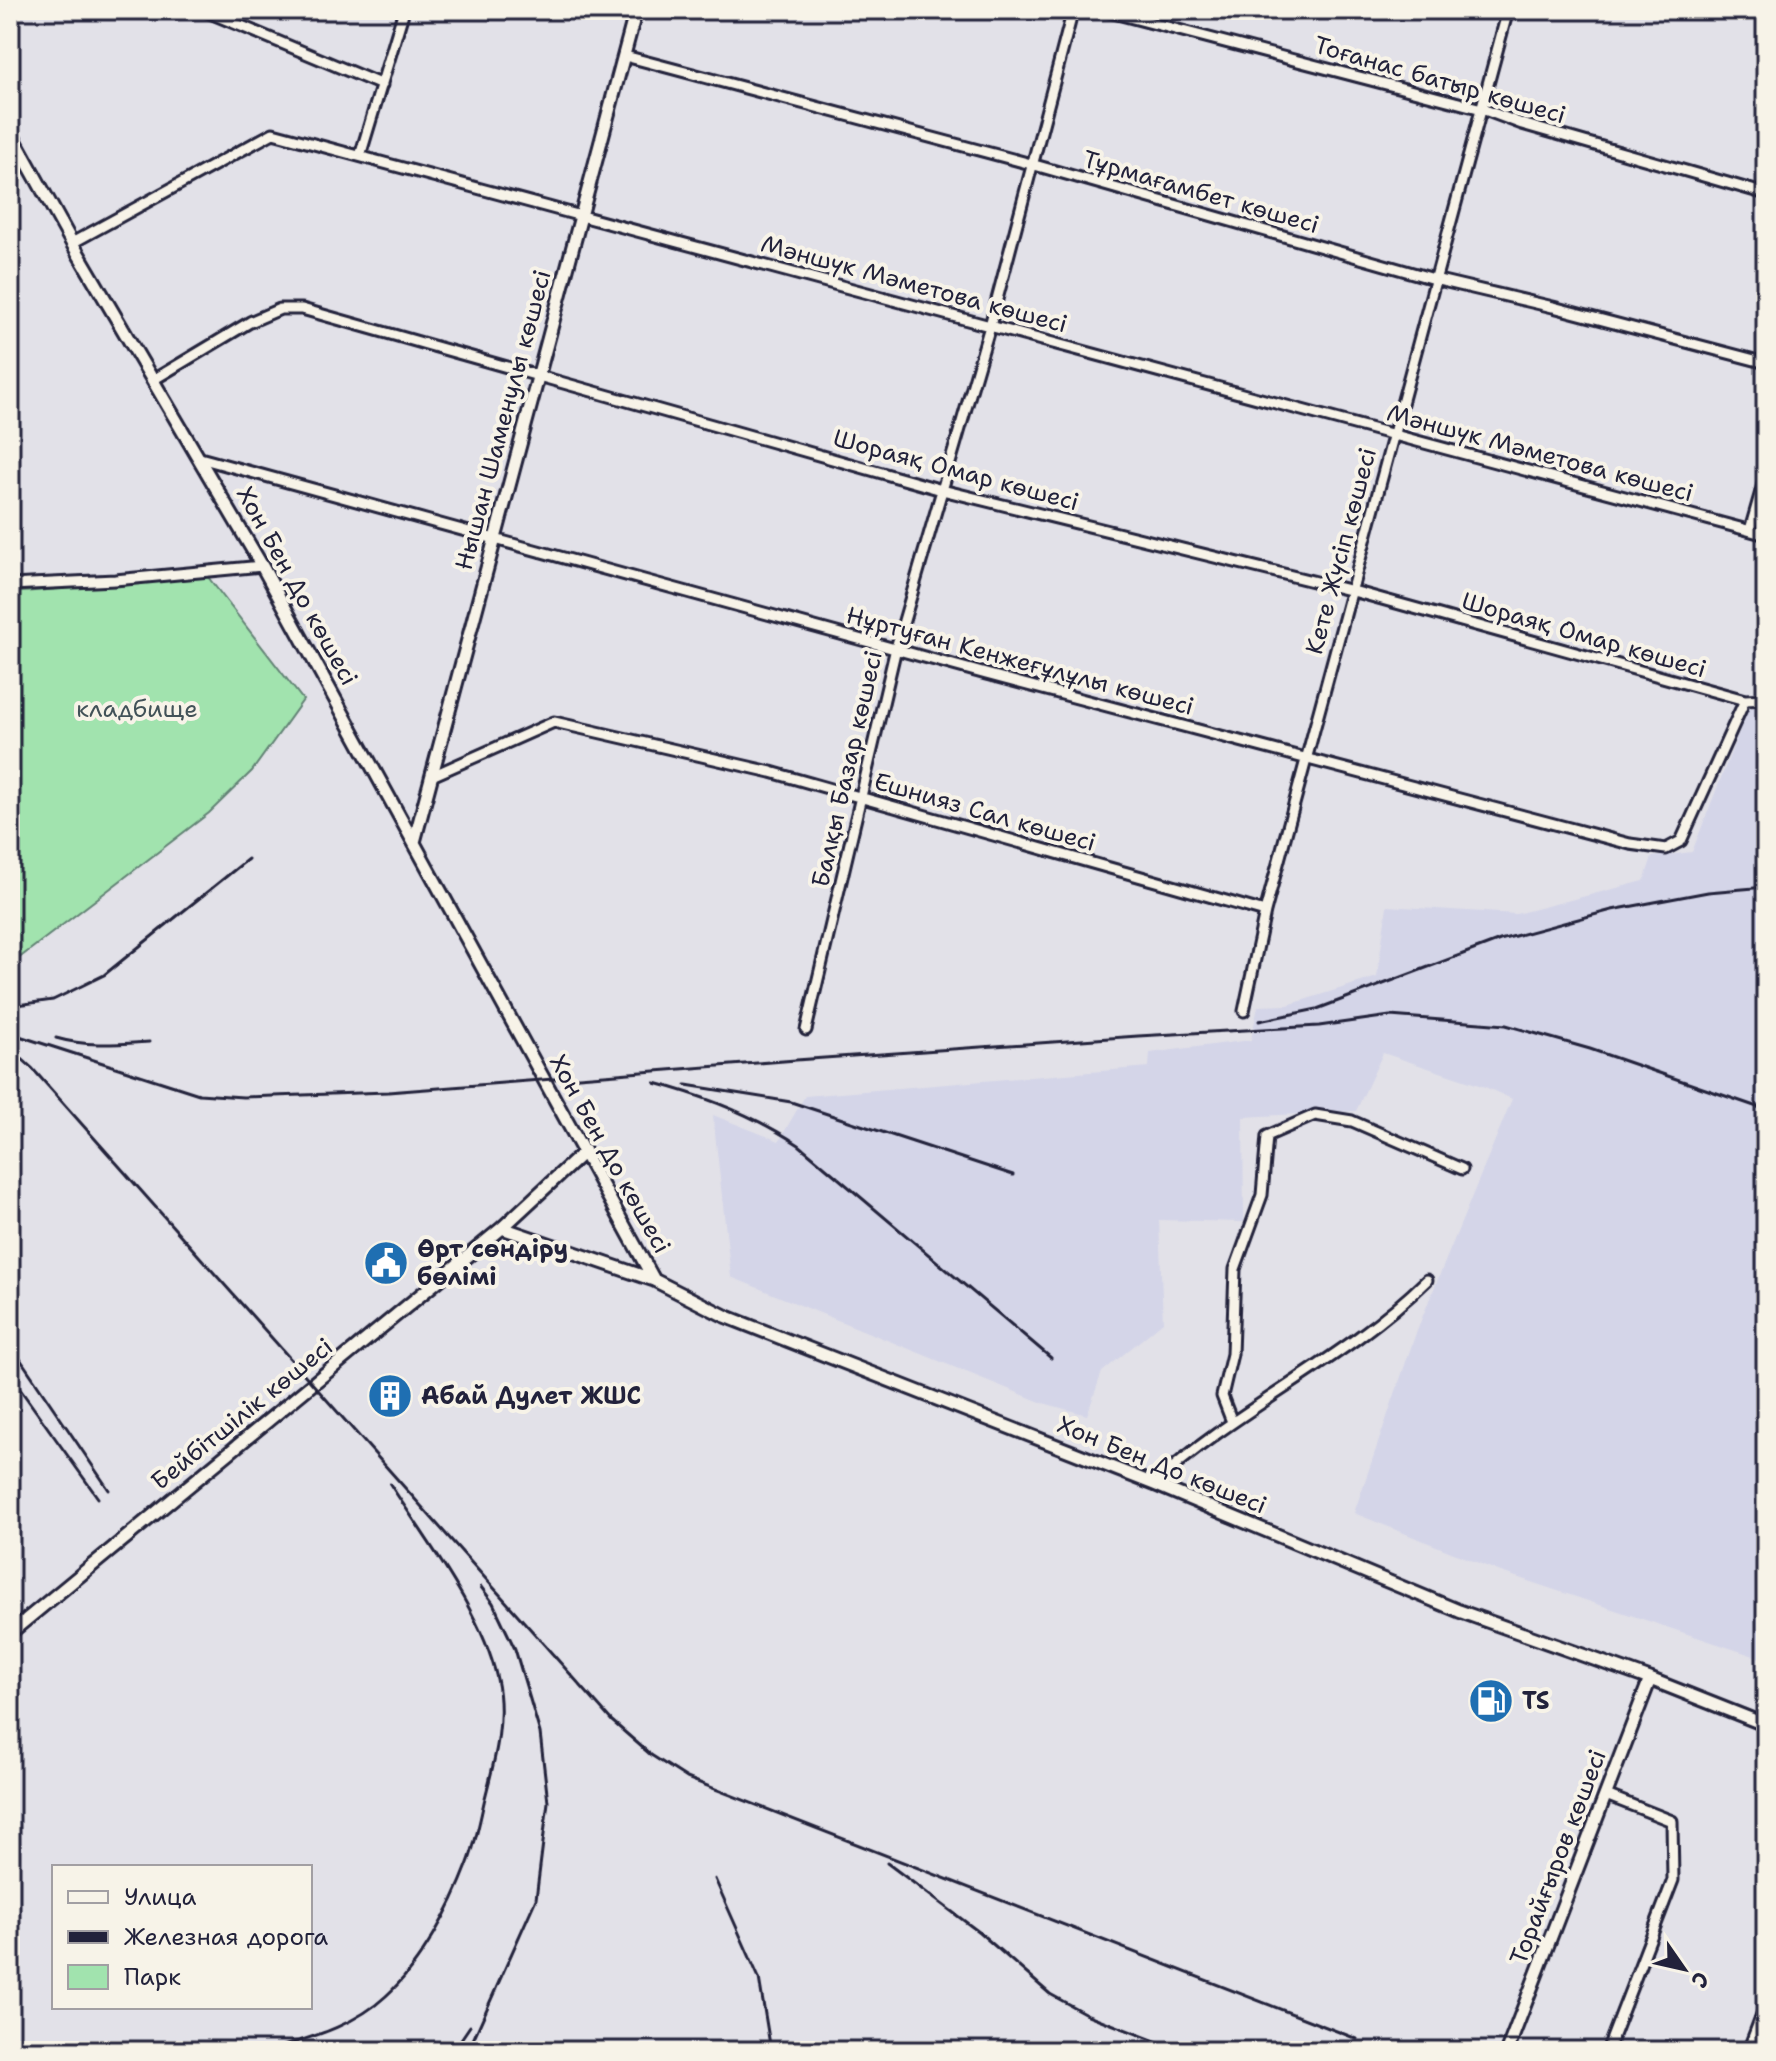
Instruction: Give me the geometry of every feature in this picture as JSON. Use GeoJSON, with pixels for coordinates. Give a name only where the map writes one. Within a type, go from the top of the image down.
{"type":"FeatureCollection","features":[{"type":"Feature","properties":{"kind":"street"},"geometry":{"type":"LineString","coordinates":[[203,10],[382,85]]}},
{"type":"Feature","properties":{"kind":"street"},"geometry":{"type":"LineString","coordinates":[[360,156],[404,10]]}},
{"type":"Feature","properties":{"kind":"street","name":"Нышан Шаменулы көшесі"},"geometry":{"type":"LineString","coordinates":[[414,842],[636,10]]}},
{"type":"Feature","properties":{"kind":"street","name":"Балқы Базар көшесі"},"geometry":{"type":"LineString","coordinates":[[806,1030],[896,648],[990,326],[1073,10]]}},
{"type":"Feature","properties":{"kind":"street","name":"Тоғанас батыр көшесі"},"geometry":{"type":"LineString","coordinates":[[1102,10],[1482,109],[1522,124],[1766,194]]}},
{"type":"Feature","properties":{"kind":"street","name":"Кете Жүсіп көшесі"},"geometry":{"type":"LineString","coordinates":[[1244,1011],[1265,912],[1305,759],[1508,10]]}},
{"type":"Feature","properties":{"kind":"street","name":"Тұрмағамбет көшесі"},"geometry":{"type":"LineString","coordinates":[[625,56],[1031,164],[1434,279],[1766,363]]}},
{"type":"Feature","properties":{"kind":"street","name":"Хон Бен До көшесі"},"geometry":{"type":"LineString","coordinates":[[10,131],[72,243],[262,566],[654,1280],[725,1316],[1154,1484],[1459,1611],[1650,1679],[1766,1725]]}},
{"type":"Feature","properties":{"kind":"street","name":"Мәншүк Мәметова көшесі"},"geometry":{"type":"LineString","coordinates":[[72,243],[273,133],[1766,535]]}},
{"type":"Feature","properties":{"kind":"street","name":"Шораяқ Омар көшесі"},"geometry":{"type":"LineString","coordinates":[[153,380],[250,322],[280,309],[302,309],[942,490],[1353,591],[1745,700],[1766,699]]}},
{"type":"Feature","properties":{"kind":"street","name":"Нұртуған Кенжеғұлұлы көшесі"},"geometry":{"type":"LineString","coordinates":[[200,458],[1305,759],[1630,844],[1666,849],[1681,841],[1745,700]]}},
{"type":"Feature","properties":{"kind":"street"},"geometry":{"type":"LineString","coordinates":[[1750,530],[1766,474]]}},
{"type":"Feature","properties":{"kind":"street"},"geometry":{"type":"LineString","coordinates":[[10,585],[115,580],[262,566]]}},
{"type":"Feature","properties":{"kind":"street","name":"Ешнияз Сал көшесі"},"geometry":{"type":"LineString","coordinates":[[432,776],[554,722],[771,772],[1265,912]]}},
{"type":"Feature","properties":{"kind":"street"},"geometry":{"type":"LineString","coordinates":[[1232,1422],[1222,1396],[1232,1354],[1235,1269],[1262,1195],[1267,1136],[1315,1115],[1352,1121],[1462,1169]]}},
{"type":"Feature","properties":{"kind":"street","name":"Бейбітшілік көшесі"},"geometry":{"type":"LineString","coordinates":[[10,1633],[502,1228],[585,1151]]}},
{"type":"Feature","properties":{"kind":"street"},"geometry":{"type":"LineString","coordinates":[[502,1228],[654,1280]]}},
{"type":"Feature","properties":{"kind":"street"},"geometry":{"type":"LineString","coordinates":[[1154,1484],[1177,1462],[1232,1422],[1400,1307],[1427,1280]]}},
{"type":"Feature","properties":{"kind":"street","name":"Торайғыров көшесі"},"geometry":{"type":"LineString","coordinates":[[1507,2051],[1650,1679]]}},
{"type":"Feature","properties":{"kind":"street"},"geometry":{"type":"LineString","coordinates":[[1606,1795],[1672,1821],[1673,1880],[1607,2051]]}},
{"type":"Feature","properties":{"kind":"street"},"geometry":{"type":"LineString","coordinates":[[1748,2051],[1766,2004]]}},
{"type":"Feature","properties":{"kind":"shaded area"},"geometry":{"type":"Polygon","coordinates":[[[1766,703],[1766,1660],[1501,1572],[1354,1513],[1417,1330],[1512,1099],[1485,1087],[1383,1053],[1356,1111],[1243,1117],[1244,1222],[1159,1220],[1163,1322],[1102,1372],[1087,1415],[1043,1403],[731,1277],[713,1115],[779,1141],[805,1096],[1149,1067],[1150,1053],[1251,1040],[1258,1006],[1288,1005],[1377,977],[1387,906],[1516,914],[1644,881],[1652,857],[1692,852],[1748,709],[1766,703]]]}},
{"type":"Feature","properties":{"kind":"green space","name":"кладбище"},"geometry":{"type":"Polygon","coordinates":[[[208,577],[303,700],[252,771],[209,813],[10,965],[10,593],[208,577]]]}},
{"type":"Feature","properties":{"kind":"railway"},"geometry":{"type":"LineString","coordinates":[[10,1006],[53,1000],[104,975],[248,859]]}},
{"type":"Feature","properties":{"kind":"railway"},"geometry":{"type":"LineString","coordinates":[[1259,1021],[1317,1009],[1500,940],[1612,910],[1708,892],[1766,887]]}},
{"type":"Feature","properties":{"kind":"railway"},"geometry":{"type":"LineString","coordinates":[[10,1033],[199,1094],[243,1097],[388,1092],[796,1060],[1319,1026],[1390,1016],[1506,1025],[1590,1049],[1766,1110]]}},
{"type":"Feature","properties":{"kind":"railway"},"geometry":{"type":"LineString","coordinates":[[56,1038],[91,1044],[149,1042]]}},
{"type":"Feature","properties":{"kind":"railway"},"geometry":{"type":"LineString","coordinates":[[10,1048],[32,1068],[612,1721],[651,1755],[687,1778],[1357,2039]]}},
{"type":"Feature","properties":{"kind":"railway"},"geometry":{"type":"LineString","coordinates":[[655,1083],[730,1108],[799,1145],[1051,1358]]}},
{"type":"Feature","properties":{"kind":"railway"},"geometry":{"type":"LineString","coordinates":[[686,1085],[791,1102],[1013,1175]]}},
{"type":"Feature","properties":{"kind":"railway"},"geometry":{"type":"LineString","coordinates":[[10,1344],[109,1490]]}},
{"type":"Feature","properties":{"kind":"railway"},"geometry":{"type":"LineString","coordinates":[[10,1375],[98,1498]]}},
{"type":"Feature","properties":{"kind":"railway"},"geometry":{"type":"LineString","coordinates":[[267,2051],[330,2030],[359,2016],[386,1996],[412,1968],[434,1934],[461,1880],[473,1847],[492,1769],[500,1709],[497,1679],[490,1654],[452,1578],[390,1484]]}},
{"type":"Feature","properties":{"kind":"railway"},"geometry":{"type":"LineString","coordinates":[[468,2051],[536,1899],[548,1802],[540,1733],[515,1649],[493,1603],[481,1587]]}},
{"type":"Feature","properties":{"kind":"railway"},"geometry":{"type":"LineString","coordinates":[[887,1863],[979,1932],[1050,1994],[1088,2015],[1181,2051]]}},
{"type":"Feature","properties":{"kind":"railway"},"geometry":{"type":"LineString","coordinates":[[715,1879],[759,1978],[771,2051]]}},
{"type":"Feature","properties":{"kind":"railway"},"geometry":{"type":"LineString","coordinates":[[453,2051],[470,2026]]}},
{"type":"Feature","properties":{"kind":"place","name":"Өрт сөндіру бөлімі"},"geometry":{"type":"Point","coordinates":[386,1263]}},
{"type":"Feature","properties":{"kind":"place","name":"Абай Дулет ЖШС"},"geometry":{"type":"Point","coordinates":[390,1396]}},
{"type":"Feature","properties":{"kind":"place","name":"TS"},"geometry":{"type":"Point","coordinates":[1491,1701]}}]}
